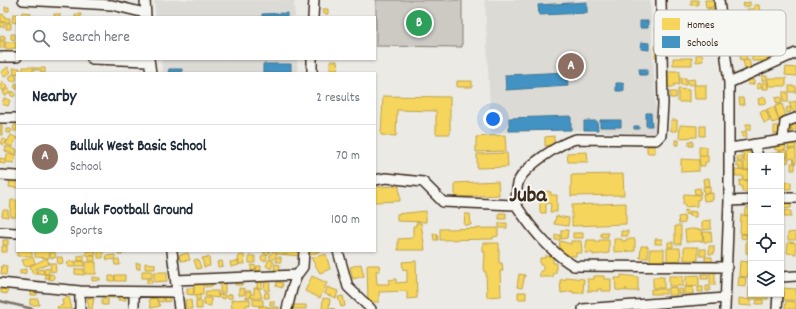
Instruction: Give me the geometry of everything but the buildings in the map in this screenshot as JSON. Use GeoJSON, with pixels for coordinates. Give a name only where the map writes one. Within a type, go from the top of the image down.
{"type":"FeatureCollection","features":[{"type":"Feature","properties":{"kind":"street"},"geometry":{"type":"LineString","coordinates":[[23,0],[120,6],[146,15],[145,0]]}},
{"type":"Feature","properties":{"kind":"street"},"geometry":{"type":"LineString","coordinates":[[313,16],[314,0]]}},
{"type":"Feature","properties":{"kind":"street"},"geometry":{"type":"LineString","coordinates":[[661,0],[661,10]]}},
{"type":"Feature","properties":{"kind":"street"},"geometry":{"type":"LineString","coordinates":[[719,0],[720,10]]}},
{"type":"Feature","properties":{"kind":"street"},"geometry":{"type":"LineString","coordinates":[[729,83],[796,53]]}},
{"type":"Feature","properties":{"kind":"street"},"geometry":{"type":"LineString","coordinates":[[662,56],[663,104],[659,138],[656,140],[576,139],[566,141],[524,172],[516,189],[516,205],[526,220],[559,258],[574,266],[727,266]]}},
{"type":"Feature","properties":{"kind":"street"},"geometry":{"type":"LineString","coordinates":[[725,309],[730,148],[729,83],[726,56]]}},
{"type":"Feature","properties":{"kind":"street"},"geometry":{"type":"LineString","coordinates":[[0,57],[16,57]]}},
{"type":"Feature","properties":{"kind":"street"},"geometry":{"type":"LineString","coordinates":[[149,60],[151,72]]}},
{"type":"Feature","properties":{"kind":"street"},"geometry":{"type":"LineString","coordinates":[[312,60],[312,72]]}},
{"type":"Feature","properties":{"kind":"street"},"geometry":{"type":"LineString","coordinates":[[0,118],[16,118]]}},
{"type":"Feature","properties":{"kind":"street"},"geometry":{"type":"LineString","coordinates":[[783,140],[784,124],[796,118]]}},
{"type":"Feature","properties":{"kind":"street"},"geometry":{"type":"LineString","coordinates":[[730,148],[796,138]]}},
{"type":"Feature","properties":{"kind":"street"},"geometry":{"type":"LineString","coordinates":[[754,144],[757,153]]}},
{"type":"Feature","properties":{"kind":"street"},"geometry":{"type":"LineString","coordinates":[[0,175],[16,176]]}},
{"type":"Feature","properties":{"kind":"street"},"geometry":{"type":"LineString","coordinates":[[376,180],[386,178],[423,182],[443,202],[516,205]]}},
{"type":"Feature","properties":{"kind":"street"},"geometry":{"type":"LineString","coordinates":[[784,198],[796,198]]}},
{"type":"Feature","properties":{"kind":"street"},"geometry":{"type":"LineString","coordinates":[[729,201],[748,200]]}},
{"type":"Feature","properties":{"kind":"street"},"geometry":{"type":"LineString","coordinates":[[0,232],[16,233]]}},
{"type":"Feature","properties":{"kind":"street"},"geometry":{"type":"LineString","coordinates":[[172,252],[179,309]]}},
{"type":"Feature","properties":{"kind":"street"},"geometry":{"type":"LineString","coordinates":[[287,309],[297,275],[303,267],[304,252]]}},
{"type":"Feature","properties":{"kind":"street"},"geometry":{"type":"LineString","coordinates":[[338,252],[348,287],[371,309]]}},
{"type":"Feature","properties":{"kind":"street"},"geometry":{"type":"LineString","coordinates":[[176,280],[297,275]]}},
{"type":"Feature","properties":{"kind":"street"},"geometry":{"type":"LineString","coordinates":[[784,277],[796,276]]}},
{"type":"Feature","properties":{"kind":"street"},"geometry":{"type":"LineString","coordinates":[[0,283],[80,291],[177,292]]}},
{"type":"Feature","properties":{"kind":"street"},"geometry":{"type":"LineString","coordinates":[[80,291],[80,309]]}},
{"type":"Feature","properties":{"kind":"street"},"geometry":{"type":"LineString","coordinates":[[134,292],[134,309]]}},
{"type":"Feature","properties":{"kind":"street"},"geometry":{"type":"LineString","coordinates":[[777,309],[778,297]]}},
{"type":"Feature","properties":{"kind":"street"},"geometry":{"type":"LineString","coordinates":[[583,309],[725,298]]}},
{"type":"Feature","properties":{"kind":"shaded area"},"geometry":{"type":"Polygon","coordinates":[[[154,0],[294,0],[295,16],[156,16],[154,0]]]}},
{"type":"Feature","properties":{"kind":"shaded area"},"geometry":{"type":"Polygon","coordinates":[[[376,0],[462,0],[462,47],[376,46],[376,0]]]}},
{"type":"Feature","properties":{"kind":"shaded area"},"geometry":{"type":"Polygon","coordinates":[[[485,0],[650,0],[657,134],[575,130],[491,133],[485,0]]]}},
{"type":"Feature","properties":{"kind":"shaded area"},"geometry":{"type":"Polygon","coordinates":[[[161,60],[297,60],[298,72],[163,72],[161,60]]]}},
{"type":"Feature","properties":{"kind":"waterway"},"geometry":{"type":"LineString","coordinates":[[0,301],[33,309]]}},
{"type":"Feature","properties":{"kind":"place","name":"Buluk Football Ground"},"geometry":{"type":"Point","coordinates":[419,23]}},
{"type":"Feature","properties":{"kind":"place","name":"Bulluk West Basic School"},"geometry":{"type":"Point","coordinates":[571,66]}},
{"type":"Feature","properties":{"kind":"district","name":"Juba"},"geometry":{"type":"Point","coordinates":[528,193]}}]}
